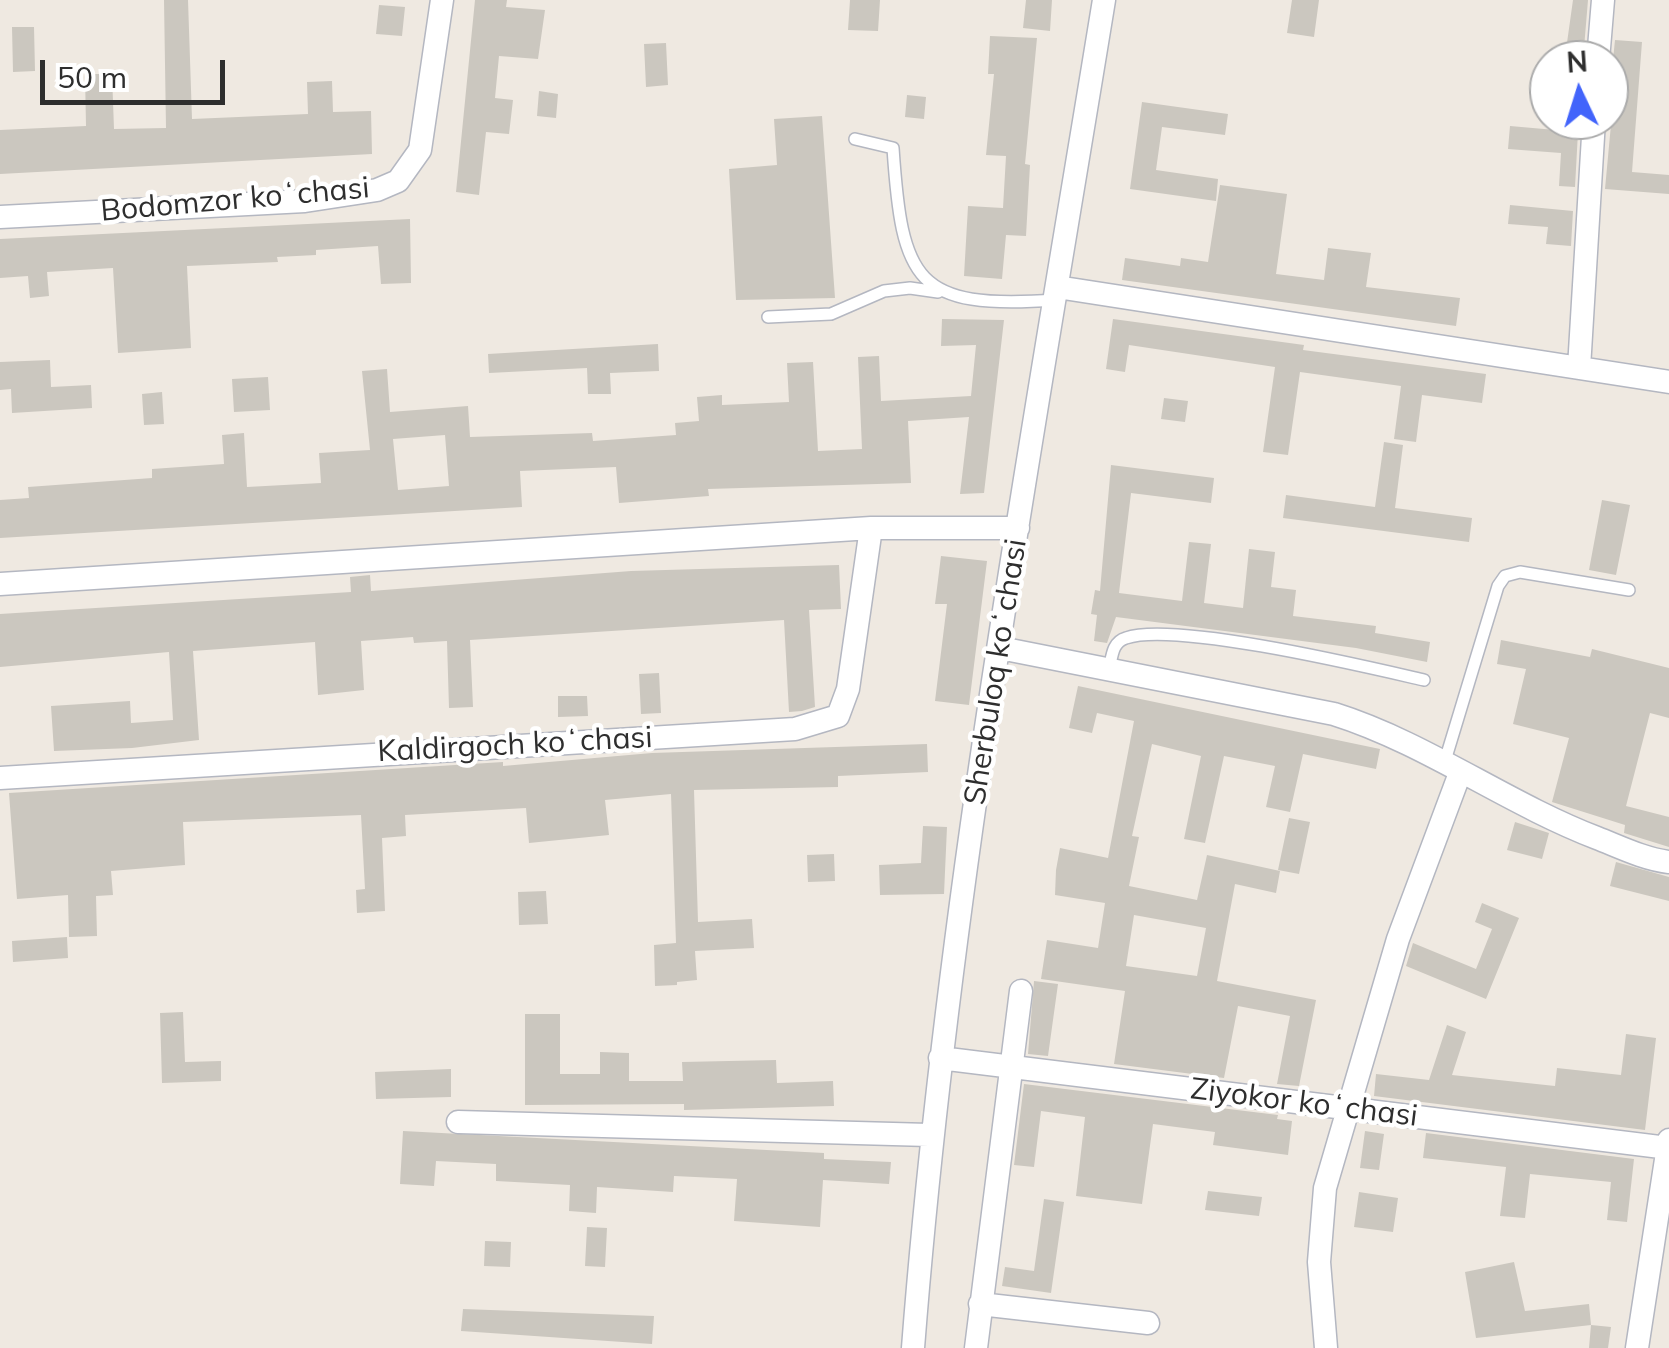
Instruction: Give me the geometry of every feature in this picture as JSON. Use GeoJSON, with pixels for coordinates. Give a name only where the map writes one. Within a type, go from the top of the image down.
{"type":"FeatureCollection","features":[{"type":"Feature","properties":{"kind":"street","name":"Bodomzor koʻchasi"},"geometry":{"type":"LineString","coordinates":[[0,218],[305,200],[378,190],[398,181],[420,150],[442,0]]}},
{"type":"Feature","properties":{"kind":"street","name":"Sherbuloq koʻchasi"},"geometry":{"type":"LineString","coordinates":[[912,1348],[929,1135],[1018,528],[1104,0]]}},
{"type":"Feature","properties":{"kind":"street"},"geometry":{"type":"LineString","coordinates":[[1600,40],[1603,0]]}},
{"type":"Feature","properties":{"kind":"street"},"geometry":{"type":"LineString","coordinates":[[1579,368],[1593,140]]}},
{"type":"Feature","properties":{"kind":"street"},"geometry":{"type":"LineString","coordinates":[[1056,294],[1669,382]]}},
{"type":"Feature","properties":{"kind":"street"},"geometry":{"type":"LineString","coordinates":[[0,584],[870,528],[1018,528]]}},
{"type":"Feature","properties":{"kind":"street","name":"Kaldirgoch koʻchasi"},"geometry":{"type":"LineString","coordinates":[[0,778],[795,729],[838,716],[848,689],[870,528]]}},
{"type":"Feature","properties":{"kind":"street"},"geometry":{"type":"LineString","coordinates":[[1000,648],[1334,714],[1377,728],[1578,831],[1669,862]]}},
{"type":"Feature","properties":{"kind":"street"},"geometry":{"type":"LineString","coordinates":[[1326,1348],[1319,1262],[1325,1188],[1345,1108],[1452,769]]}},
{"type":"Feature","properties":{"kind":"street"},"geometry":{"type":"LineString","coordinates":[[976,1348],[1021,991]]}},
{"type":"Feature","properties":{"kind":"street","name":"Ziyokor koʻchasi"},"geometry":{"type":"LineString","coordinates":[[940,1058],[1668,1148]]}},
{"type":"Feature","properties":{"kind":"street"},"geometry":{"type":"LineString","coordinates":[[458,1122],[929,1135]]}},
{"type":"Feature","properties":{"kind":"street"},"geometry":{"type":"LineString","coordinates":[[1637,1348],[1669,1140]]}},
{"type":"Feature","properties":{"kind":"street"},"geometry":{"type":"LineString","coordinates":[[980,1304],[1148,1323]]}},
{"type":"Feature","properties":{"kind":"lane"},"geometry":{"type":"LineString","coordinates":[[855,139],[893,148],[904,244],[938,292]]}},
{"type":"Feature","properties":{"kind":"lane"},"geometry":{"type":"LineString","coordinates":[[768,317],[831,314],[884,291],[910,288],[966,301],[1056,294]]}},
{"type":"Feature","properties":{"kind":"lane"},"geometry":{"type":"LineString","coordinates":[[1452,769],[1498,586],[1506,576],[1520,572],[1628,590]]}},
{"type":"Feature","properties":{"kind":"lane"},"geometry":{"type":"LineString","coordinates":[[1109,670],[1115,644],[1124,638],[1152,634],[1235,643],[1424,680]]}},
{"type":"Feature","properties":{"kind":"building"},"geometry":{"type":"Polygon","coordinates":[[[164,0],[188,0],[192,119],[308,114],[307,82],[332,81],[333,112],[371,111],[372,154],[0,174],[0,130],[86,126],[85,74],[112,74],[114,129],[166,128],[164,0]]]}},
{"type":"Feature","properties":{"kind":"building"},"geometry":{"type":"Polygon","coordinates":[[[475,0],[507,0],[506,7],[545,10],[538,59],[499,56],[495,98],[513,100],[509,134],[486,132],[479,195],[456,192],[475,0]]]}},
{"type":"Feature","properties":{"kind":"building"},"geometry":{"type":"Polygon","coordinates":[[[850,0],[880,0],[878,31],[848,30],[850,0]]]}},
{"type":"Feature","properties":{"kind":"building"},"geometry":{"type":"Polygon","coordinates":[[[1026,0],[1052,0],[1050,31],[1023,28],[1026,0]]]}},
{"type":"Feature","properties":{"kind":"building"},"geometry":{"type":"Polygon","coordinates":[[[1292,0],[1319,0],[1314,37],[1287,33],[1292,0]]]}},
{"type":"Feature","properties":{"kind":"building"},"geometry":{"type":"Polygon","coordinates":[[[1573,0],[1588,0],[1585,40],[1567,40],[1573,0]]]}},
{"type":"Feature","properties":{"kind":"building"},"geometry":{"type":"Polygon","coordinates":[[[379,5],[405,7],[402,36],[376,34],[379,5]]]}},
{"type":"Feature","properties":{"kind":"building"},"geometry":{"type":"Polygon","coordinates":[[[12,27],[34,27],[35,71],[13,72],[12,27]]]}},
{"type":"Feature","properties":{"kind":"building"},"geometry":{"type":"Polygon","coordinates":[[[990,36],[1037,38],[1025,164],[1030,165],[1026,236],[1006,235],[1002,279],[964,276],[968,206],[1003,208],[1006,156],[986,155],[994,74],[988,74],[990,36]]]}},
{"type":"Feature","properties":{"kind":"building"},"geometry":{"type":"Polygon","coordinates":[[[1629,41],[1642,42],[1632,172],[1669,175],[1669,194],[1605,189],[1610,140],[1629,140],[1629,41]]]}},
{"type":"Feature","properties":{"kind":"building"},"geometry":{"type":"Polygon","coordinates":[[[666,43],[668,85],[646,87],[644,44],[666,43]]]}},
{"type":"Feature","properties":{"kind":"building"},"geometry":{"type":"Polygon","coordinates":[[[539,91],[558,94],[556,118],[537,116],[539,91]]]}},
{"type":"Feature","properties":{"kind":"building"},"geometry":{"type":"Polygon","coordinates":[[[907,95],[926,97],[924,119],[905,117],[907,95]]]}},
{"type":"Feature","properties":{"kind":"building"},"geometry":{"type":"Polygon","coordinates":[[[1142,102],[1228,114],[1225,135],[1162,127],[1156,170],[1218,179],[1216,201],[1130,189],[1142,102]]]}},
{"type":"Feature","properties":{"kind":"building"},"geometry":{"type":"Polygon","coordinates":[[[822,116],[835,298],[736,300],[729,169],[777,165],[774,119],[822,116]]]}},
{"type":"Feature","properties":{"kind":"building"},"geometry":{"type":"Polygon","coordinates":[[[1510,126],[1529,128],[1529,140],[1578,140],[1575,187],[1559,186],[1561,153],[1508,149],[1510,126]]]}},
{"type":"Feature","properties":{"kind":"building"},"geometry":{"type":"Polygon","coordinates":[[[1220,185],[1287,194],[1276,274],[1324,280],[1328,248],[1371,253],[1366,287],[1460,298],[1456,326],[1122,280],[1125,258],[1180,266],[1181,258],[1208,262],[1220,185]]]}},
{"type":"Feature","properties":{"kind":"building"},"geometry":{"type":"Polygon","coordinates":[[[1510,205],[1573,211],[1571,246],[1546,244],[1548,227],[1508,224],[1510,205]]]}},
{"type":"Feature","properties":{"kind":"building"},"geometry":{"type":"Polygon","coordinates":[[[410,219],[411,283],[381,284],[378,246],[316,250],[316,255],[277,257],[278,262],[187,266],[191,348],[118,353],[113,268],[47,272],[49,296],[30,298],[28,276],[0,278],[0,239],[410,219]]]}},
{"type":"Feature","properties":{"kind":"building"},"geometry":{"type":"Polygon","coordinates":[[[942,319],[1004,320],[984,493],[960,494],[969,417],[908,421],[911,483],[708,489],[709,496],[619,503],[616,467],[520,471],[522,507],[0,538],[0,500],[29,498],[28,487],[152,478],[152,469],[224,464],[222,435],[244,433],[247,487],[321,483],[319,453],[370,450],[362,371],[387,369],[390,412],[468,406],[470,437],[592,433],[593,441],[676,435],[675,423],[699,421],[697,397],[722,395],[722,405],[789,402],[787,363],[813,362],[818,451],[862,449],[858,357],[879,356],[881,401],[971,396],[976,345],[941,346],[942,319]],[[445,435],[393,439],[398,490],[449,486],[445,435]]]}},
{"type":"Feature","properties":{"kind":"building"},"geometry":{"type":"Polygon","coordinates":[[[1113,319],[1486,374],[1482,403],[1422,395],[1416,442],[1394,439],[1401,386],[1300,372],[1288,455],[1263,452],[1275,367],[1129,345],[1125,372],[1106,369],[1113,319]]]}},
{"type":"Feature","properties":{"kind":"building"},"geometry":{"type":"Polygon","coordinates":[[[658,344],[659,371],[610,373],[611,394],[588,394],[587,368],[489,373],[488,354],[658,344]]]}},
{"type":"Feature","properties":{"kind":"building"},"geometry":{"type":"Polygon","coordinates":[[[50,360],[51,387],[91,385],[92,408],[12,413],[11,389],[0,390],[0,362],[50,360]]]}},
{"type":"Feature","properties":{"kind":"building"},"geometry":{"type":"Polygon","coordinates":[[[268,377],[270,410],[234,412],[232,379],[268,377]]]}},
{"type":"Feature","properties":{"kind":"building"},"geometry":{"type":"Polygon","coordinates":[[[162,392],[164,424],[144,425],[142,394],[162,392]]]}},
{"type":"Feature","properties":{"kind":"building"},"geometry":{"type":"Polygon","coordinates":[[[1164,398],[1188,401],[1185,422],[1161,419],[1164,398]]]}},
{"type":"Feature","properties":{"kind":"building"},"geometry":{"type":"Polygon","coordinates":[[[1384,442],[1403,445],[1395,508],[1472,518],[1469,542],[1283,518],[1286,495],[1375,507],[1384,442]]]}},
{"type":"Feature","properties":{"kind":"building"},"geometry":{"type":"Polygon","coordinates":[[[1111,465],[1214,478],[1211,503],[1131,493],[1119,593],[1182,601],[1189,542],[1211,544],[1204,603],[1243,608],[1249,549],[1275,552],[1271,587],[1296,590],[1293,616],[1376,626],[1375,633],[1430,642],[1427,662],[1356,648],[1116,617],[1107,643],[1094,641],[1097,615],[1091,614],[1095,590],[1100,591],[1111,465]]]}},
{"type":"Feature","properties":{"kind":"building"},"geometry":{"type":"Polygon","coordinates":[[[1602,500],[1630,505],[1616,575],[1589,570],[1602,500]]]}},
{"type":"Feature","properties":{"kind":"building"},"geometry":{"type":"Polygon","coordinates":[[[941,556],[987,561],[969,705],[935,701],[947,604],[935,604],[941,556]]]}},
{"type":"Feature","properties":{"kind":"building"},"geometry":{"type":"Polygon","coordinates":[[[839,565],[841,609],[809,610],[815,707],[802,711],[789,712],[784,620],[470,640],[473,707],[449,708],[447,641],[414,643],[413,637],[361,641],[364,690],[318,695],[315,642],[193,651],[199,740],[132,748],[54,751],[51,706],[130,701],[131,723],[173,720],[169,652],[0,667],[0,614],[351,592],[350,577],[370,575],[371,591],[631,571],[839,565]]]}},
{"type":"Feature","properties":{"kind":"building"},"geometry":{"type":"Polygon","coordinates":[[[1501,640],[1590,657],[1592,649],[1669,668],[1669,718],[1650,713],[1626,806],[1669,817],[1669,847],[1624,833],[1625,825],[1552,802],[1569,738],[1513,724],[1526,669],[1497,664],[1501,640]]]}},
{"type":"Feature","properties":{"kind":"building"},"geometry":{"type":"Polygon","coordinates":[[[659,673],[661,713],[641,714],[639,674],[659,673]]]}},
{"type":"Feature","properties":{"kind":"building"},"geometry":{"type":"Polygon","coordinates":[[[1078,686],[1380,749],[1376,769],[1303,754],[1290,812],[1266,807],[1275,766],[1224,756],[1205,843],[1184,839],[1201,756],[1152,744],[1132,836],[1139,837],[1129,886],[1197,900],[1207,855],[1280,871],[1276,893],[1235,884],[1217,981],[1316,1000],[1299,1086],[1277,1084],[1290,1016],[1238,1006],[1224,1078],[1114,1064],[1125,991],[1041,979],[1047,940],[1098,948],[1105,903],[1055,895],[1056,870],[1060,848],[1108,858],[1134,721],[1097,713],[1092,733],[1069,728],[1078,686]],[[1134,915],[1126,966],[1197,976],[1206,928],[1134,915]]]}},
{"type":"Feature","properties":{"kind":"building"},"geometry":{"type":"Polygon","coordinates":[[[558,696],[587,696],[588,716],[558,717],[558,696]]]}},
{"type":"Feature","properties":{"kind":"building"},"geometry":{"type":"Polygon","coordinates":[[[927,744],[928,772],[838,776],[838,787],[694,790],[698,922],[752,919],[754,948],[695,951],[697,980],[677,985],[655,986],[654,945],[676,943],[671,794],[605,800],[609,835],[529,843],[526,808],[405,815],[406,836],[382,838],[385,911],[357,913],[356,890],[365,889],[361,815],[183,822],[185,865],[111,871],[113,895],[96,896],[97,936],[69,937],[68,895],[17,899],[9,793],[503,762],[503,766],[652,753],[927,744]]]}},
{"type":"Feature","properties":{"kind":"building"},"geometry":{"type":"Polygon","coordinates":[[[1289,818],[1310,822],[1299,874],[1278,870],[1289,818]]]}},
{"type":"Feature","properties":{"kind":"building"},"geometry":{"type":"Polygon","coordinates":[[[1515,822],[1549,833],[1542,859],[1507,850],[1515,822]]]}},
{"type":"Feature","properties":{"kind":"building"},"geometry":{"type":"Polygon","coordinates":[[[923,826],[947,827],[944,894],[880,895],[879,865],[921,863],[923,826]]]}},
{"type":"Feature","properties":{"kind":"building"},"geometry":{"type":"Polygon","coordinates":[[[834,854],[835,881],[808,882],[807,855],[834,854]]]}},
{"type":"Feature","properties":{"kind":"building"},"geometry":{"type":"Polygon","coordinates":[[[1616,862],[1669,877],[1669,901],[1610,886],[1616,862]]]}},
{"type":"Feature","properties":{"kind":"building"},"geometry":{"type":"Polygon","coordinates":[[[546,891],[548,924],[519,925],[518,892],[546,891]]]}},
{"type":"Feature","properties":{"kind":"building"},"geometry":{"type":"Polygon","coordinates":[[[1482,903],[1519,918],[1486,999],[1406,966],[1413,943],[1476,969],[1492,929],[1475,922],[1482,903]]]}},
{"type":"Feature","properties":{"kind":"building"},"geometry":{"type":"Polygon","coordinates":[[[67,937],[68,958],[13,962],[12,941],[67,937]]]}},
{"type":"Feature","properties":{"kind":"building"},"geometry":{"type":"Polygon","coordinates":[[[1034,981],[1058,984],[1048,1056],[1028,1054],[1034,981]]]}},
{"type":"Feature","properties":{"kind":"building"},"geometry":{"type":"Polygon","coordinates":[[[183,1012],[185,1062],[221,1061],[221,1081],[162,1083],[160,1013],[183,1012]]]}},
{"type":"Feature","properties":{"kind":"building"},"geometry":{"type":"Polygon","coordinates":[[[525,1014],[560,1014],[560,1074],[600,1074],[600,1052],[629,1053],[629,1081],[683,1081],[682,1062],[776,1060],[777,1083],[833,1081],[834,1106],[684,1110],[684,1104],[525,1105],[525,1014]]]}},
{"type":"Feature","properties":{"kind":"building"},"geometry":{"type":"Polygon","coordinates":[[[1447,1025],[1466,1032],[1452,1075],[1555,1086],[1557,1068],[1621,1075],[1626,1034],[1656,1038],[1645,1130],[1374,1096],[1376,1074],[1429,1080],[1447,1025]]]}},
{"type":"Feature","properties":{"kind":"building"},"geometry":{"type":"Polygon","coordinates":[[[451,1069],[451,1097],[376,1099],[375,1072],[451,1069]]]}},
{"type":"Feature","properties":{"kind":"building"},"geometry":{"type":"Polygon","coordinates":[[[1024,1084],[1278,1115],[1277,1119],[1292,1121],[1288,1155],[1213,1145],[1215,1132],[1153,1124],[1142,1204],[1076,1196],[1085,1117],[1041,1111],[1034,1167],[1014,1165],[1024,1084]]]}},
{"type":"Feature","properties":{"kind":"building"},"geometry":{"type":"Polygon","coordinates":[[[403,1131],[824,1153],[824,1159],[891,1162],[889,1184],[823,1180],[820,1227],[734,1221],[737,1179],[674,1176],[673,1192],[597,1187],[596,1213],[569,1211],[570,1185],[496,1181],[496,1164],[436,1161],[434,1186],[400,1184],[403,1131]]]}},
{"type":"Feature","properties":{"kind":"building"},"geometry":{"type":"Polygon","coordinates":[[[1365,1131],[1384,1134],[1379,1170],[1360,1168],[1365,1131]]]}},
{"type":"Feature","properties":{"kind":"building"},"geometry":{"type":"Polygon","coordinates":[[[1426,1133],[1634,1159],[1627,1222],[1607,1220],[1611,1182],[1530,1174],[1525,1218],[1500,1216],[1506,1167],[1423,1158],[1426,1133]]]}},
{"type":"Feature","properties":{"kind":"building"},"geometry":{"type":"Polygon","coordinates":[[[1208,1191],[1262,1197],[1259,1216],[1205,1210],[1208,1191]]]}},
{"type":"Feature","properties":{"kind":"building"},"geometry":{"type":"Polygon","coordinates":[[[1359,1192],[1398,1198],[1393,1232],[1354,1227],[1359,1192]]]}},
{"type":"Feature","properties":{"kind":"building"},"geometry":{"type":"Polygon","coordinates":[[[1044,1199],[1064,1202],[1051,1293],[1002,1286],[1005,1267],[1034,1271],[1044,1199]]]}},
{"type":"Feature","properties":{"kind":"building"},"geometry":{"type":"Polygon","coordinates":[[[587,1227],[607,1228],[605,1267],[585,1266],[587,1227]]]}},
{"type":"Feature","properties":{"kind":"building"},"geometry":{"type":"Polygon","coordinates":[[[485,1241],[511,1242],[510,1267],[484,1266],[485,1241]]]}},
{"type":"Feature","properties":{"kind":"building"},"geometry":{"type":"Polygon","coordinates":[[[1514,1262],[1525,1311],[1589,1304],[1591,1325],[1476,1338],[1465,1272],[1514,1262]]]}},
{"type":"Feature","properties":{"kind":"building"},"geometry":{"type":"Polygon","coordinates":[[[463,1309],[654,1316],[652,1344],[461,1331],[463,1309]]]}},
{"type":"Feature","properties":{"kind":"building"},"geometry":{"type":"Polygon","coordinates":[[[1591,1325],[1611,1327],[1608,1348],[1589,1348],[1591,1325]]]}}]}
